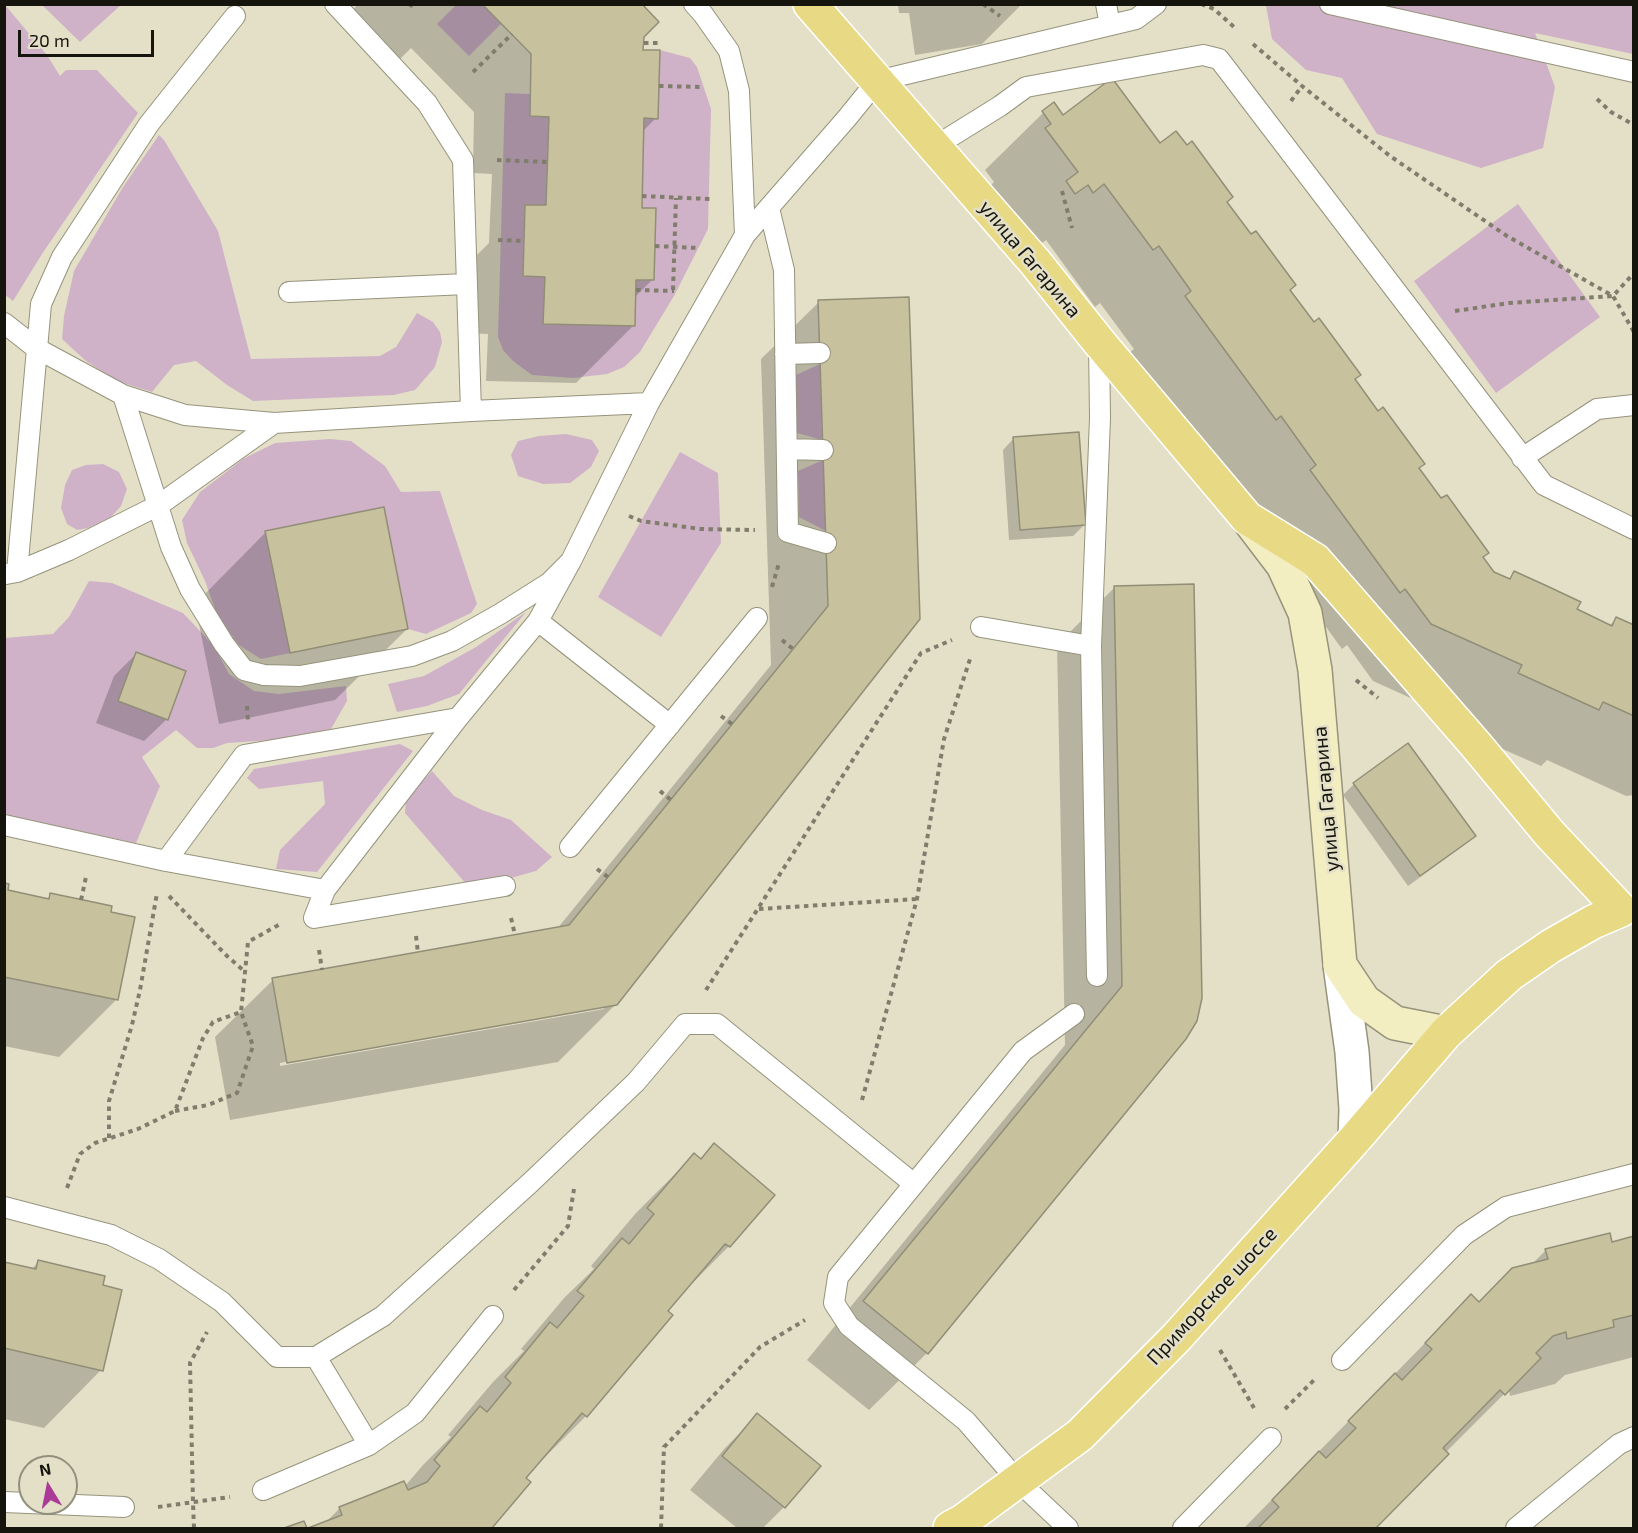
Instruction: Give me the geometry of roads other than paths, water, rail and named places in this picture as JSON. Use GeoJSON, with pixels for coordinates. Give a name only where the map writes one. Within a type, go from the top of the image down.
{"type":"FeatureCollection","features":[{"type":"Feature","properties":{"kind":"main road","name":"улица Гагарина"},"geometry":{"type":"LineString","coordinates":[[810,4],[1035,262],[1247,518],[1315,560],[1476,744],[1549,833],[1627,908]]}},
{"type":"Feature","properties":{"kind":"main road","name":"Приморское шоссе"},"geometry":{"type":"LineString","coordinates":[[950,1528],[963,1521],[1080,1435],[1176,1338],[1355,1139],[1446,1033],[1509,975],[1551,946],[1593,922],[1627,908]]}},
{"type":"Feature","properties":{"kind":"street","name":"улица Гагарина"},"geometry":{"type":"LineString","coordinates":[[1247,518],[1283,565],[1305,613],[1315,670],[1340,965],[1364,1001],[1395,1023],[1446,1033]]}},
{"type":"Feature","properties":{"kind":"street"},"geometry":{"type":"LineString","coordinates":[[1340,965],[1352,1052],[1356,1109],[1355,1139]]}},
{"type":"Feature","properties":{"kind":"lane"},"geometry":{"type":"LineString","coordinates":[[335,4],[427,103],[463,160],[471,411]]}},
{"type":"Feature","properties":{"kind":"lane"},"geometry":{"type":"LineString","coordinates":[[694,4],[729,51],[739,91],[745,235]]}},
{"type":"Feature","properties":{"kind":"lane"},"geometry":{"type":"LineString","coordinates":[[1107,4],[1110,26]]}},
{"type":"Feature","properties":{"kind":"lane"},"geometry":{"type":"LineString","coordinates":[[506,886],[314,918],[325,890],[458,718],[538,621],[571,561],[649,403],[745,235],[877,81],[1136,19],[1156,4]]}},
{"type":"Feature","properties":{"kind":"lane"},"geometry":{"type":"LineString","coordinates":[[1330,4],[1634,72]]}},
{"type":"Feature","properties":{"kind":"lane"},"geometry":{"type":"LineString","coordinates":[[235,16],[148,124],[62,256],[41,304],[11,573],[69,550],[159,505],[274,423]]}},
{"type":"Feature","properties":{"kind":"lane"},"geometry":{"type":"LineString","coordinates":[[934,147],[1026,87],[1203,55],[1219,59],[1544,485],[1634,529]]}},
{"type":"Feature","properties":{"kind":"lane"},"geometry":{"type":"LineString","coordinates":[[769,208],[784,270],[788,532],[826,543]]}},
{"type":"Feature","properties":{"kind":"lane"},"geometry":{"type":"LineString","coordinates":[[289,292],[466,284]]}},
{"type":"Feature","properties":{"kind":"lane"},"geometry":{"type":"LineString","coordinates":[[4,323],[36,348],[123,395],[185,416],[274,423],[649,403]]}},
{"type":"Feature","properties":{"kind":"lane"},"geometry":{"type":"LineString","coordinates":[[1097,976],[1091,646],[1100,418],[1099,342]]}},
{"type":"Feature","properties":{"kind":"lane"},"geometry":{"type":"LineString","coordinates":[[785,354],[820,353]]}},
{"type":"Feature","properties":{"kind":"lane"},"geometry":{"type":"LineString","coordinates":[[123,395],[171,547],[190,589],[224,644],[244,670],[264,675],[300,676],[412,657],[452,641],[500,614],[549,583],[571,561]]}},
{"type":"Feature","properties":{"kind":"lane"},"geometry":{"type":"LineString","coordinates":[[1522,458],[1597,409],[1634,405]]}},
{"type":"Feature","properties":{"kind":"lane"},"geometry":{"type":"LineString","coordinates":[[787,449],[823,450]]}},
{"type":"Feature","properties":{"kind":"lane"},"geometry":{"type":"LineString","coordinates":[[570,847],[757,618]]}},
{"type":"Feature","properties":{"kind":"lane"},"geometry":{"type":"LineString","coordinates":[[538,621],[669,725]]}},
{"type":"Feature","properties":{"kind":"lane"},"geometry":{"type":"LineString","coordinates":[[981,627],[1091,646]]}},
{"type":"Feature","properties":{"kind":"lane"},"geometry":{"type":"LineString","coordinates":[[166,861],[244,755],[458,718]]}},
{"type":"Feature","properties":{"kind":"lane"},"geometry":{"type":"LineString","coordinates":[[4,825],[166,861],[325,890]]}},
{"type":"Feature","properties":{"kind":"lane"},"geometry":{"type":"LineString","coordinates":[[1068,1528],[1018,1481],[966,1421],[849,1326],[834,1302],[838,1277],[1023,1051],[1074,1014]]}},
{"type":"Feature","properties":{"kind":"lane"},"geometry":{"type":"LineString","coordinates":[[4,1207],[111,1234],[159,1258],[222,1302],[278,1357],[316,1357],[383,1316],[513,1199],[636,1082],[685,1024],[717,1024],[914,1184]]}},
{"type":"Feature","properties":{"kind":"lane"},"geometry":{"type":"LineString","coordinates":[[1342,1360],[1464,1235],[1506,1207],[1634,1174]]}},
{"type":"Feature","properties":{"kind":"lane"},"geometry":{"type":"LineString","coordinates":[[263,1490],[369,1445],[415,1413],[493,1316]]}},
{"type":"Feature","properties":{"kind":"lane"},"geometry":{"type":"LineString","coordinates":[[316,1357],[369,1445]]}},
{"type":"Feature","properties":{"kind":"lane"},"geometry":{"type":"LineString","coordinates":[[1515,1528],[1619,1444],[1634,1437]]}},
{"type":"Feature","properties":{"kind":"lane"},"geometry":{"type":"LineString","coordinates":[[1182,1528],[1271,1438]]}},
{"type":"Feature","properties":{"kind":"lane"},"geometry":{"type":"LineString","coordinates":[[4,1502],[124,1507]]}}]}
